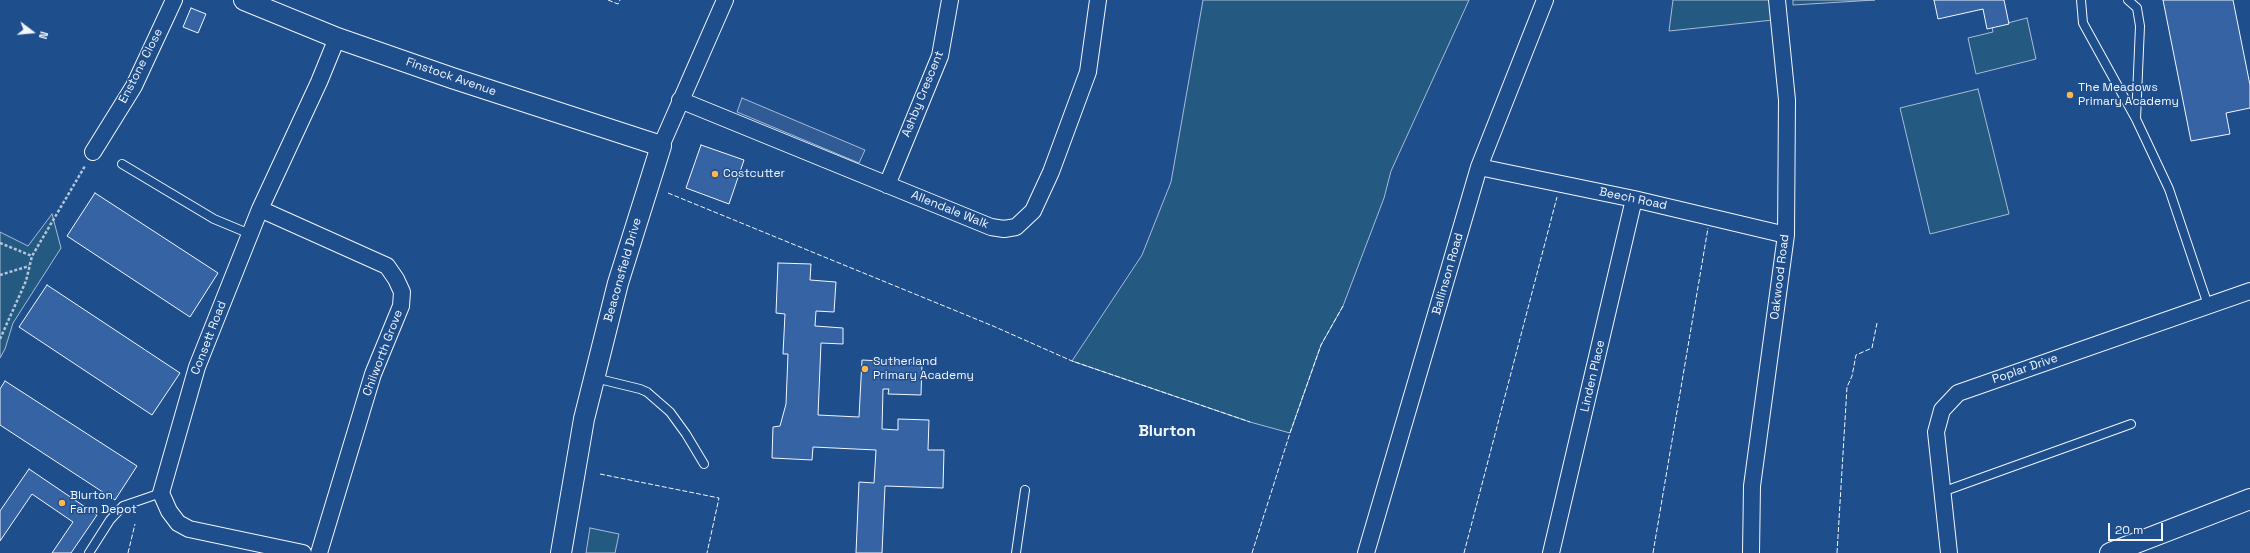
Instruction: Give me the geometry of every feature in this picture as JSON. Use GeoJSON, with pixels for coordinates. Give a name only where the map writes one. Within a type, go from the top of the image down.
{"type":"FeatureCollection","features":[{"type":"Feature","properties":{"kind":"street","name":"Enstone Close"},"geometry":{"type":"LineString","coordinates":[[94,152],[134,86],[174,0]]}},
{"type":"Feature","properties":{"kind":"street","name":"Finstock Avenue"},"geometry":{"type":"LineString","coordinates":[[244,0],[274,6],[337,38],[452,78],[661,146]]}},
{"type":"Feature","properties":{"kind":"street","name":"Beaconsfield Drive"},"geometry":{"type":"LineString","coordinates":[[561,553],[584,419],[618,283],[661,146],[725,0]]}},
{"type":"Feature","properties":{"kind":"street","name":"Ashby Crescent"},"geometry":{"type":"LineString","coordinates":[[887,185],[940,56],[950,0]]}},
{"type":"Feature","properties":{"kind":"street","name":"Allendale Walk"},"geometry":{"type":"LineString","coordinates":[[680,100],[991,227],[1004,229],[1016,227],[1033,211],[1051,172],[1088,72],[1098,0]]}},
{"type":"Feature","properties":{"kind":"street","name":"Ballinson Road"},"geometry":{"type":"LineString","coordinates":[[1366,553],[1479,167],[1545,0]]}},
{"type":"Feature","properties":{"kind":"street","name":"Oakwood Road"},"geometry":{"type":"LineString","coordinates":[[1751,553],[1752,486],[1786,235],[1787,100],[1777,0]]}},
{"type":"Feature","properties":{"kind":"street","name":"Consett Road"},"geometry":{"type":"LineString","coordinates":[[161,492],[197,367],[260,209],[319,82],[337,38]]}},
{"type":"Feature","properties":{"kind":"street","name":"Beech Road"},"geometry":{"type":"LineString","coordinates":[[1479,167],[1634,199],[1786,235]]}},
{"type":"Feature","properties":{"kind":"street","name":"Linden Place"},"geometry":{"type":"LineString","coordinates":[[1552,553],[1634,199]]}},
{"type":"Feature","properties":{"kind":"street","name":"Chilworth Grove"},"geometry":{"type":"LineString","coordinates":[[260,209],[386,266],[396,279],[402,292],[401,306],[373,374],[319,553]]}},
{"type":"Feature","properties":{"kind":"street","name":"Poplar Drive"},"geometry":{"type":"LineString","coordinates":[[1949,553],[1936,432],[1942,410],[1958,393],[2250,291]]}},
{"type":"Feature","properties":{"kind":"street"},"geometry":{"type":"LineString","coordinates":[[161,492],[169,510],[178,524],[189,529],[302,553]]}},
{"type":"Feature","properties":{"kind":"street"},"geometry":{"type":"LineString","coordinates":[[2110,553],[2250,500]]}},
{"type":"Feature","properties":{"kind":"lane"},"geometry":{"type":"LineString","coordinates":[[2081,0],[2083,23],[2136,119],[2169,189],[2208,305]]}},
{"type":"Feature","properties":{"kind":"lane"},"geometry":{"type":"LineString","coordinates":[[2128,0],[2137,8],[2140,26],[2136,119]]}},
{"type":"Feature","properties":{"kind":"lane"},"geometry":{"type":"LineString","coordinates":[[122,164],[214,219],[250,234]]}},
{"type":"Feature","properties":{"kind":"lane"},"geometry":{"type":"LineString","coordinates":[[594,378],[647,392],[670,412],[686,434],[704,464]]}},
{"type":"Feature","properties":{"kind":"lane"},"geometry":{"type":"LineString","coordinates":[[1942,492],[2131,424]]}},
{"type":"Feature","properties":{"kind":"lane"},"geometry":{"type":"LineString","coordinates":[[1016,553],[1025,490]]}},
{"type":"Feature","properties":{"kind":"lane"},"geometry":{"type":"LineString","coordinates":[[89,553],[110,520],[123,506],[161,492]]}},
{"type":"Feature","properties":{"kind":"path"},"geometry":{"type":"LineString","coordinates":[[0,339],[26,281],[32,256],[94,152]]}},
{"type":"Feature","properties":{"kind":"path"},"geometry":{"type":"LineString","coordinates":[[0,243],[32,256]]}},
{"type":"Feature","properties":{"kind":"path"},"geometry":{"type":"LineString","coordinates":[[0,275],[29,266]]}},
{"type":"Feature","properties":{"kind":"shaded area"},"geometry":{"type":"Polygon","coordinates":[[[1203,0],[1469,0],[1391,171],[1384,198],[1343,306],[1321,345],[1290,433],[1250,422],[1072,361],[1142,255],[1171,182],[1203,0]]]}},
{"type":"Feature","properties":{"kind":"shaded area"},"geometry":{"type":"Polygon","coordinates":[[[1673,0],[1771,0],[1773,20],[1669,31],[1673,0]]]}},
{"type":"Feature","properties":{"kind":"shaded area"},"geometry":{"type":"Polygon","coordinates":[[[1793,0],[1875,0],[1793,5],[1793,0]]]}},
{"type":"Feature","properties":{"kind":"shaded area"},"geometry":{"type":"Polygon","coordinates":[[[2027,18],[2036,59],[1976,74],[1968,38],[1993,32],[1992,27],[2027,18]]]}},
{"type":"Feature","properties":{"kind":"shaded area"},"geometry":{"type":"Polygon","coordinates":[[[1978,89],[2009,214],[1930,234],[1900,108],[1978,89]]]}},
{"type":"Feature","properties":{"kind":"shaded area"},"geometry":{"type":"Polygon","coordinates":[[[742,98],[865,150],[859,163],[737,112],[742,98]]]}},
{"type":"Feature","properties":{"kind":"shaded area"},"geometry":{"type":"Polygon","coordinates":[[[52,214],[61,248],[13,323],[5,349],[0,358],[0,232],[28,246],[52,214]]]}},
{"type":"Feature","properties":{"kind":"shaded area"},"geometry":{"type":"Polygon","coordinates":[[[590,528],[619,534],[615,553],[586,553],[590,528]]]}},
{"type":"Feature","properties":{"kind":"building"},"geometry":{"type":"Polygon","coordinates":[[[1934,0],[2004,0],[2009,24],[1987,29],[1983,9],[1938,19],[1934,0]]]}},
{"type":"Feature","properties":{"kind":"building"},"geometry":{"type":"Polygon","coordinates":[[[2163,0],[2233,0],[2250,85],[2250,108],[2226,113],[2230,134],[2191,141],[2163,0]]]}},
{"type":"Feature","properties":{"kind":"building"},"geometry":{"type":"Polygon","coordinates":[[[191,8],[206,14],[198,33],[183,27],[191,8]]]}},
{"type":"Feature","properties":{"kind":"building","name":"Costcutter"},"geometry":{"type":"Polygon","coordinates":[[[701,145],[744,160],[729,204],[686,188],[701,145]]]}},
{"type":"Feature","properties":{"kind":"building"},"geometry":{"type":"Polygon","coordinates":[[[95,193],[218,273],[190,317],[67,236],[95,193]]]}},
{"type":"Feature","properties":{"kind":"building"},"geometry":{"type":"Polygon","coordinates":[[[778,263],[811,264],[810,280],[836,282],[834,312],[816,311],[815,326],[843,328],[843,344],[821,343],[818,415],[859,417],[862,360],[922,363],[921,395],[888,394],[889,389],[883,389],[882,429],[898,430],[898,419],[929,420],[928,450],[944,450],[943,488],[885,486],[882,553],[856,553],[859,482],[874,483],[876,450],[813,447],[812,460],[772,458],[773,427],[780,426],[786,404],[788,354],[783,354],[785,314],[776,313],[778,263]]]}},
{"type":"Feature","properties":{"kind":"building"},"geometry":{"type":"Polygon","coordinates":[[[47,285],[180,373],[152,415],[19,327],[47,285]]]}},
{"type":"Feature","properties":{"kind":"building"},"geometry":{"type":"Polygon","coordinates":[[[5,381],[137,466],[115,500],[0,425],[0,389],[5,381]]]}},
{"type":"Feature","properties":{"kind":"building","name":"Blurton Farm Depot"},"geometry":{"type":"Polygon","coordinates":[[[29,469],[97,515],[71,553],[52,553],[73,522],[32,494],[0,541],[0,511],[29,469]]]}},
{"type":"Feature","properties":{"kind":"fence"},"geometry":{"type":"LineString","coordinates":[[608,0],[618,4],[620,0]]}},
{"type":"Feature","properties":{"kind":"fence"},"geometry":{"type":"LineString","coordinates":[[668,193],[993,326],[1072,361],[1250,422]]}},
{"type":"Feature","properties":{"kind":"fence"},"geometry":{"type":"LineString","coordinates":[[1464,553],[1557,197]]}},
{"type":"Feature","properties":{"kind":"fence"},"geometry":{"type":"LineString","coordinates":[[1653,553],[1708,228]]}},
{"type":"Feature","properties":{"kind":"fence"},"geometry":{"type":"LineString","coordinates":[[1252,553],[1290,433],[1321,345],[1343,306]]}},
{"type":"Feature","properties":{"kind":"fence"},"geometry":{"type":"LineString","coordinates":[[1837,553],[1847,387],[1852,376],[1856,355],[1872,348],[1877,323]]}},
{"type":"Feature","properties":{"kind":"fence"},"geometry":{"type":"LineString","coordinates":[[600,474],[719,498],[707,553]]}},
{"type":"Feature","properties":{"kind":"fence"},"geometry":{"type":"LineString","coordinates":[[128,553],[135,524]]}},
{"type":"Feature","properties":{"kind":"place","name":"The Meadows Primary Academy"},"geometry":{"type":"Point","coordinates":[2070,95]}},
{"type":"Feature","properties":{"kind":"place","name":"Costcutter"},"geometry":{"type":"Point","coordinates":[715,174]}},
{"type":"Feature","properties":{"kind":"place","name":"Sutherland Primary Academy"},"geometry":{"type":"Point","coordinates":[865,369]}},
{"type":"Feature","properties":{"kind":"place","name":"Blurton Farm Depot"},"geometry":{"type":"Point","coordinates":[62,503]}},
{"type":"Feature","properties":{"kind":"district","name":"Blurton"},"geometry":{"type":"Point","coordinates":[1167,432]}}]}
